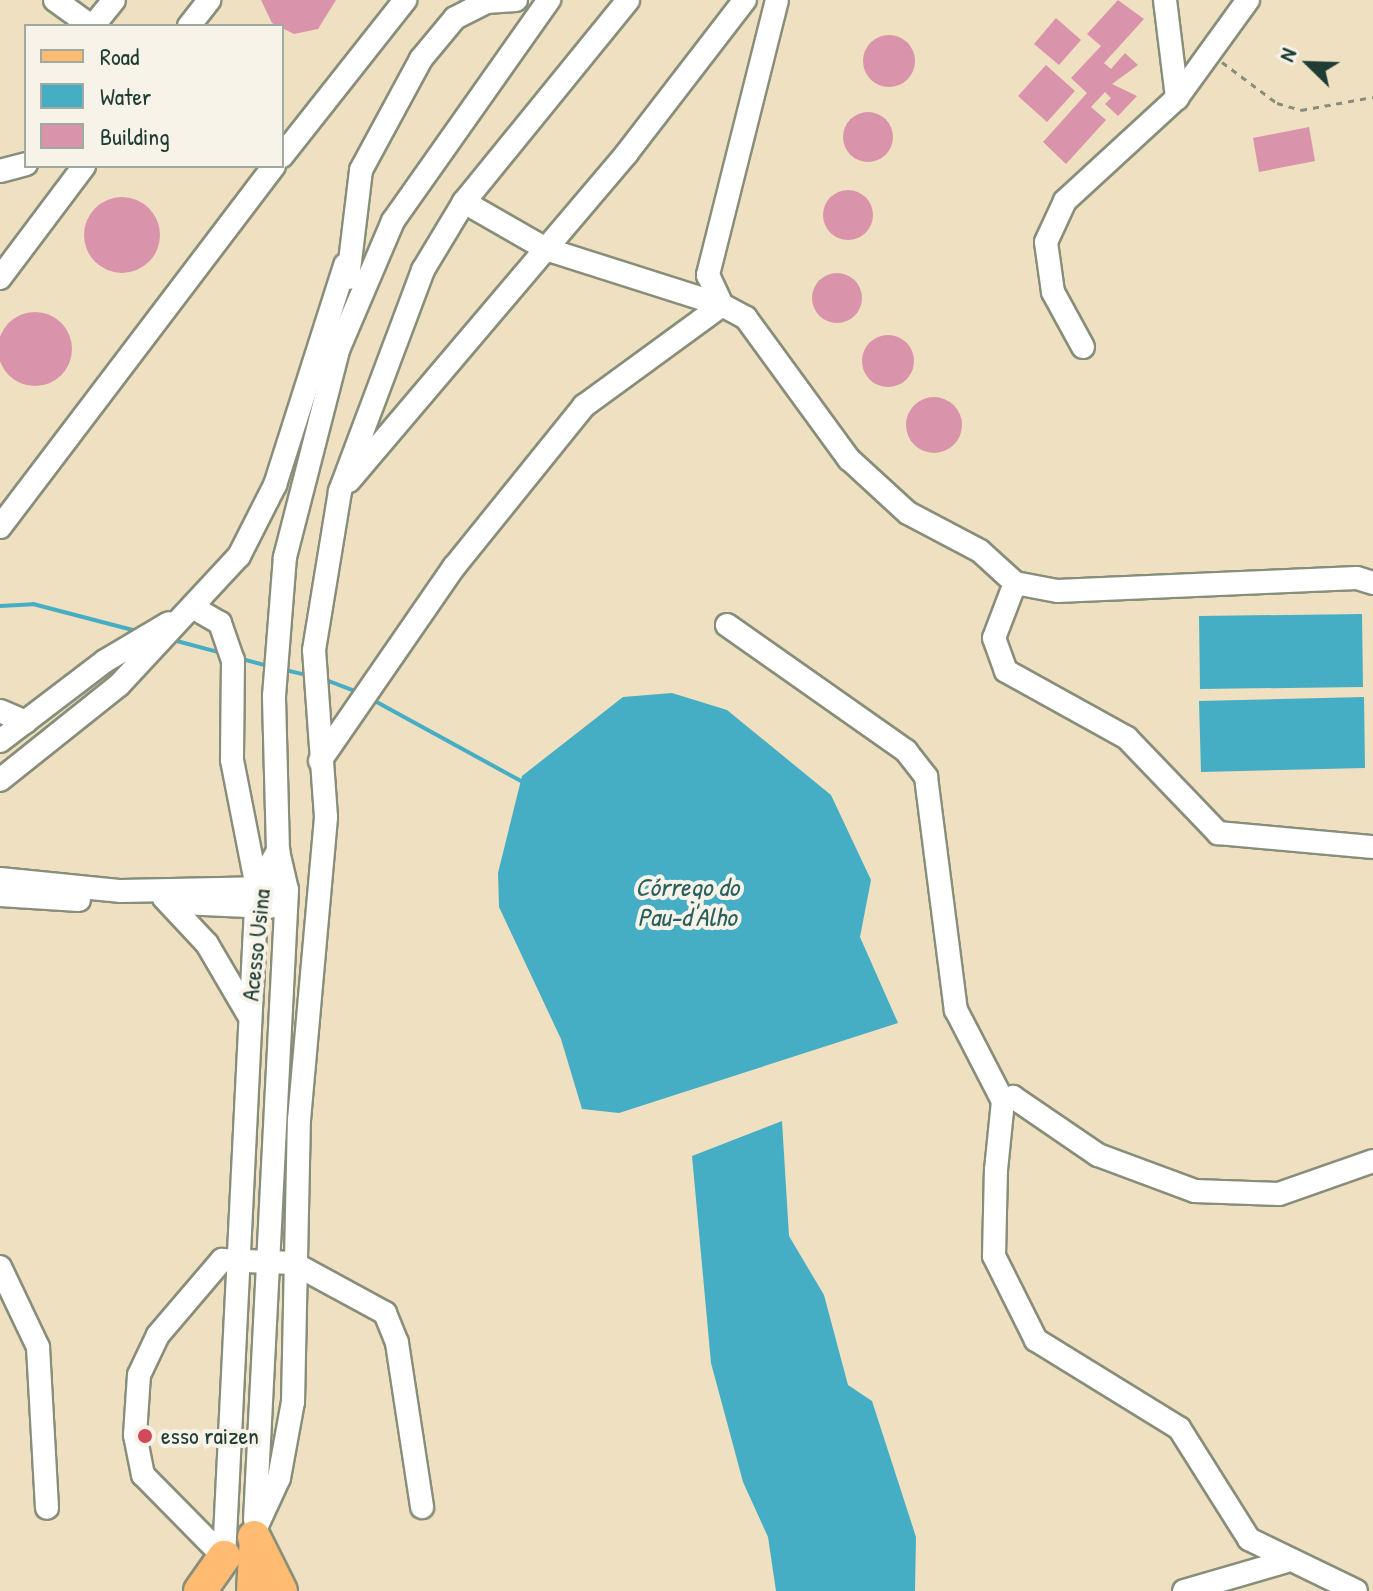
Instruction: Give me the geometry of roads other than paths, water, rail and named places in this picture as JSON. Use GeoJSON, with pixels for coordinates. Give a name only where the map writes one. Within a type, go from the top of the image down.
{"type":"FeatureCollection","features":[{"type":"Feature","properties":{"kind":"highway"},"geometry":{"type":"LineString","coordinates":[[254,1534],[281,1591]]}},
{"type":"Feature","properties":{"kind":"highway"},"geometry":{"type":"LineString","coordinates":[[200,1591],[224,1557]]}},
{"type":"Feature","properties":{"kind":"main road","name":"Acesso Usina"},"geometry":{"type":"LineString","coordinates":[[251,1591],[254,1534]]}},
{"type":"Feature","properties":{"kind":"main road","name":"Acesso Usina"},"geometry":{"type":"LineString","coordinates":[[223,1591],[224,1557]]}},
{"type":"Feature","properties":{"kind":"street"},"geometry":{"type":"LineString","coordinates":[[55,0],[89,24]]}},
{"type":"Feature","properties":{"kind":"street"},"geometry":{"type":"LineString","coordinates":[[94,24],[114,0]]}},
{"type":"Feature","properties":{"kind":"street"},"geometry":{"type":"LineString","coordinates":[[191,24],[209,0]]}},
{"type":"Feature","properties":{"kind":"street"},"geometry":{"type":"LineString","coordinates":[[284,153],[405,0]]}},
{"type":"Feature","properties":{"kind":"street"},"geometry":{"type":"LineString","coordinates":[[0,741],[194,608],[259,525],[345,265],[361,170],[421,59],[455,18],[476,4],[516,0],[532,23]]}},
{"type":"Feature","properties":{"kind":"street"},"geometry":{"type":"LineString","coordinates":[[278,851],[275,667],[287,549],[356,308],[393,221],[549,0]]}},
{"type":"Feature","properties":{"kind":"street"},"geometry":{"type":"LineString","coordinates":[[254,1534],[279,1478],[293,1402],[293,1263],[299,1120],[298,899],[326,817],[314,650],[340,491],[423,270],[464,202],[628,0]]}},
{"type":"Feature","properties":{"kind":"street"},"geometry":{"type":"LineString","coordinates":[[340,491],[546,249],[745,0]]}},
{"type":"Feature","properties":{"kind":"street"},"geometry":{"type":"LineString","coordinates":[[722,305],[708,275],[711,254],[777,0]]}},
{"type":"Feature","properties":{"kind":"street"},"geometry":{"type":"LineString","coordinates":[[1165,0],[1177,98]]}},
{"type":"Feature","properties":{"kind":"street"},"geometry":{"type":"LineString","coordinates":[[1083,347],[1053,292],[1046,242],[1065,201],[1177,98],[1248,0]]}},
{"type":"Feature","properties":{"kind":"street"},"geometry":{"type":"LineString","coordinates":[[0,171],[24,165]]}},
{"type":"Feature","properties":{"kind":"street"},"geometry":{"type":"LineString","coordinates":[[0,278],[82,168]]}},
{"type":"Feature","properties":{"kind":"street"},"geometry":{"type":"LineString","coordinates":[[0,527],[272,168]]}},
{"type":"Feature","properties":{"kind":"street"},"geometry":{"type":"LineString","coordinates":[[464,202],[546,249],[722,305],[746,318],[849,459],[908,513],[980,551],[1015,583],[1057,591],[1357,578],[1373,583]]}},
{"type":"Feature","properties":{"kind":"street"},"geometry":{"type":"LineString","coordinates":[[345,265],[356,308]]}},
{"type":"Feature","properties":{"kind":"street"},"geometry":{"type":"LineString","coordinates":[[320,761],[472,543],[584,406],[722,305]]}},
{"type":"Feature","properties":{"kind":"street"},"geometry":{"type":"LineString","coordinates":[[259,525],[287,549]]}},
{"type":"Feature","properties":{"kind":"street"},"geometry":{"type":"LineString","coordinates":[[1015,583],[994,638],[1006,671],[1127,738],[1218,833],[1373,847]]}},
{"type":"Feature","properties":{"kind":"street"},"geometry":{"type":"LineString","coordinates":[[194,608],[220,623],[230,653],[232,760],[257,897]]}},
{"type":"Feature","properties":{"kind":"street"},"geometry":{"type":"LineString","coordinates":[[727,625],[906,751],[926,777],[956,1010],[1003,1101],[994,1256],[1036,1340],[1179,1428],[1249,1539],[1284,1562],[1356,1591]]}},
{"type":"Feature","properties":{"kind":"street"},"geometry":{"type":"LineString","coordinates":[[0,780],[157,636]]}},
{"type":"Feature","properties":{"kind":"street"},"geometry":{"type":"LineString","coordinates":[[0,711],[26,722]]}},
{"type":"Feature","properties":{"kind":"street","name":"Acesso Usina"},"geometry":{"type":"LineString","coordinates":[[224,1557],[257,897],[278,851]]}},
{"type":"Feature","properties":{"kind":"street","name":"Acesso Usina"},"geometry":{"type":"LineString","coordinates":[[254,1534],[275,1121],[298,899],[278,851]]}},
{"type":"Feature","properties":{"kind":"street"},"geometry":{"type":"LineString","coordinates":[[0,879],[164,896],[207,944],[249,1015]]}},
{"type":"Feature","properties":{"kind":"street"},"geometry":{"type":"LineString","coordinates":[[0,895],[298,899]]}},
{"type":"Feature","properties":{"kind":"street"},"geometry":{"type":"LineString","coordinates":[[1003,1101],[1013,1097],[1098,1155],[1221,1195],[1279,1194],[1373,1161]]}},
{"type":"Feature","properties":{"kind":"street"},"geometry":{"type":"LineString","coordinates":[[244,1119],[299,1120]]}},
{"type":"Feature","properties":{"kind":"street"},"geometry":{"type":"LineString","coordinates":[[224,1557],[143,1475],[135,1397],[158,1335],[180,1304],[222,1260],[241,1256],[293,1263],[385,1313],[397,1343],[422,1507]]}},
{"type":"Feature","properties":{"kind":"street"},"geometry":{"type":"LineString","coordinates":[[0,1267],[38,1347],[47,1508]]}},
{"type":"Feature","properties":{"kind":"street"},"geometry":{"type":"LineString","coordinates":[[1184,1591],[1284,1562]]}},
{"type":"Feature","properties":{"kind":"water"},"geometry":{"type":"Polygon","coordinates":[[[1362,614],[1363,687],[1200,689],[1199,616],[1362,614]]]}},
{"type":"Feature","properties":{"kind":"water","name":"Córrego do Pau-d'Alho"},"geometry":{"type":"Polygon","coordinates":[[[672,693],[727,710],[831,795],[871,880],[860,937],[898,1023],[619,1113],[582,1109],[561,1039],[499,907],[498,873],[522,776],[623,697],[672,693]]]}},
{"type":"Feature","properties":{"kind":"water"},"geometry":{"type":"Polygon","coordinates":[[[1364,697],[1365,768],[1201,772],[1199,701],[1364,697]]]}},
{"type":"Feature","properties":{"kind":"water"},"geometry":{"type":"Polygon","coordinates":[[[782,1121],[789,1236],[824,1295],[848,1385],[872,1401],[916,1537],[915,1591],[776,1591],[768,1537],[743,1482],[711,1363],[692,1156],[782,1121]]]}},
{"type":"Feature","properties":{"kind":"waterway"},"geometry":{"type":"LineString","coordinates":[[0,606],[33,604],[137,631]]}},
{"type":"Feature","properties":{"kind":"waterway"},"geometry":{"type":"LineString","coordinates":[[173,640],[222,653]]}},
{"type":"Feature","properties":{"kind":"waterway"},"geometry":{"type":"LineString","coordinates":[[242,659],[269,666]]}},
{"type":"Feature","properties":{"kind":"waterway"},"geometry":{"type":"LineString","coordinates":[[285,670],[302,674]]}},
{"type":"Feature","properties":{"kind":"waterway"},"geometry":{"type":"LineString","coordinates":[[326,680],[358,692]]}},
{"type":"Feature","properties":{"kind":"waterway"},"geometry":{"type":"LineString","coordinates":[[373,700],[523,782]]}},
{"type":"Feature","properties":{"kind":"place","name":"esso raizen"},"geometry":{"type":"Point","coordinates":[145,1436]}}]}
